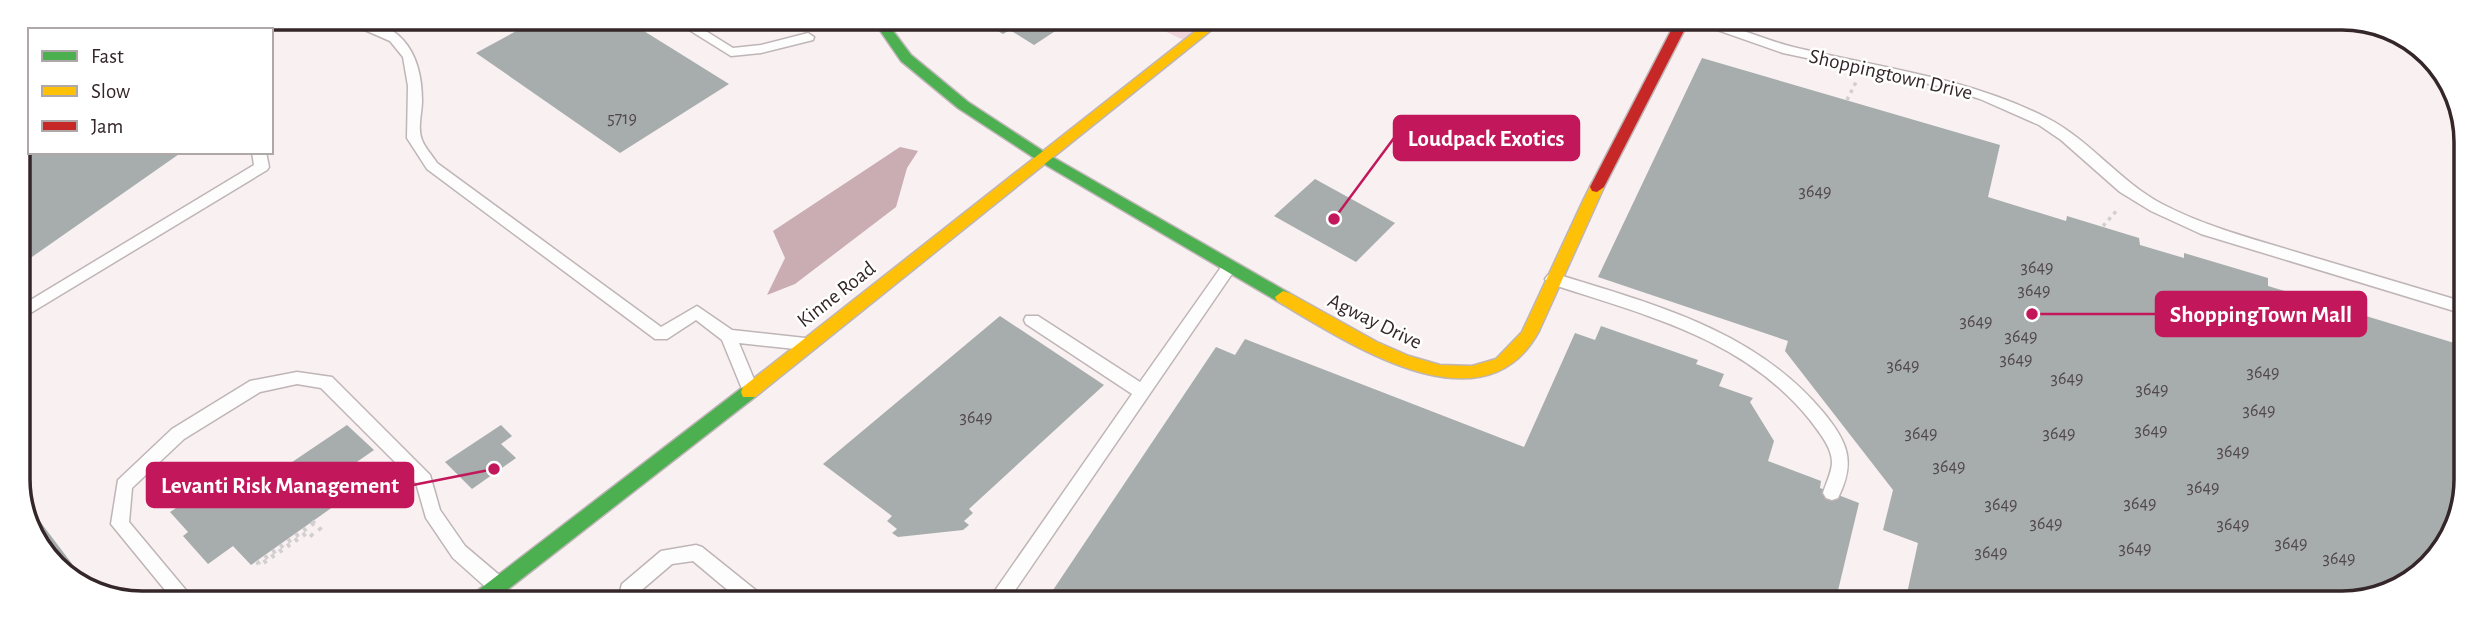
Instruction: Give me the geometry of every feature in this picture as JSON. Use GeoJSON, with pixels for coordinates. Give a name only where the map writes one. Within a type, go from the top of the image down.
{"type":"FeatureCollection","features":[{"type":"Feature","properties":{"kind":"street","name":"Agway Drive"},"geometry":{"type":"LineString","coordinates":[[886,30],[906,58],[963,105],[1044,158],[1229,267],[1381,352],[1431,370],[1474,374],[1503,366],[1525,341],[1592,194],[1678,30]]}},
{"type":"Feature","properties":{"kind":"street","name":"Kinne Road"},"geometry":{"type":"LineString","coordinates":[[493,591],[1205,30]]}},
{"type":"Feature","properties":{"kind":"lane"},"geometry":{"type":"LineString","coordinates":[[382,30],[399,39],[410,53],[416,76],[414,139],[432,166],[662,335],[697,312],[728,336],[750,389]]}},
{"type":"Feature","properties":{"kind":"lane"},"geometry":{"type":"LineString","coordinates":[[695,30],[731,52],[761,50],[808,37]]}},
{"type":"Feature","properties":{"kind":"lane","name":"Shoppingtown Drive"},"geometry":{"type":"LineString","coordinates":[[1726,30],[1788,50],[1945,83],[1985,96],[2044,122],[2066,137],[2125,188],[2156,207],[2206,230],[2454,305]]}},
{"type":"Feature","properties":{"kind":"lane"},"geometry":{"type":"LineString","coordinates":[[30,307],[262,167],[260,154]]}},
{"type":"Feature","properties":{"kind":"lane"},"geometry":{"type":"LineString","coordinates":[[1004,591],[1229,267]]}},
{"type":"Feature","properties":{"kind":"lane"},"geometry":{"type":"LineString","coordinates":[[1553,279],[1725,339],[1769,365],[1795,388],[1826,428],[1841,461],[1832,492]]}},
{"type":"Feature","properties":{"kind":"lane"},"geometry":{"type":"LineString","coordinates":[[1032,320],[1142,392]]}},
{"type":"Feature","properties":{"kind":"lane"},"geometry":{"type":"LineString","coordinates":[[728,336],[806,345]]}},
{"type":"Feature","properties":{"kind":"lane"},"geometry":{"type":"LineString","coordinates":[[177,591],[120,524],[124,485],[178,434],[256,386],[297,378],[326,382],[424,480],[432,513],[452,542],[459,552],[498,587]]}},
{"type":"Feature","properties":{"kind":"lane"},"geometry":{"type":"LineString","coordinates":[[629,591],[667,557],[696,553],[743,591]]}},
{"type":"Feature","properties":{"kind":"path"},"geometry":{"type":"LineString","coordinates":[[316,539],[308,532],[260,565],[258,563],[313,522],[324,533]]}},
{"type":"Feature","properties":{"kind":"shaded area"},"geometry":{"type":"Polygon","coordinates":[[[1162,30],[1206,30],[1190,43],[1162,30]]]}},
{"type":"Feature","properties":{"kind":"shaded area"},"geometry":{"type":"Polygon","coordinates":[[[900,147],[918,151],[907,168],[896,207],[795,284],[767,295],[785,258],[773,231],[900,147]]]}},
{"type":"Feature","properties":{"kind":"building"},"geometry":{"type":"Polygon","coordinates":[[[518,30],[642,30],[729,84],[620,153],[476,53],[518,30]]]}},
{"type":"Feature","properties":{"kind":"building"},"geometry":{"type":"Polygon","coordinates":[[[1010,30],[1057,30],[1034,45],[1010,30]]]}},
{"type":"Feature","properties":{"kind":"building"},"geometry":{"type":"Polygon","coordinates":[[[1702,58],[2000,145],[1988,197],[2066,221],[2067,216],[2139,238],[2140,245],[2184,258],[2184,253],[2268,278],[2268,286],[2454,343],[2452,501],[2439,535],[2416,563],[2385,583],[2364,589],[1908,591],[1918,543],[1883,530],[1893,490],[1785,351],[1788,341],[1598,277],[1702,58]]]}},
{"type":"Feature","properties":{"kind":"building"},"geometry":{"type":"Polygon","coordinates":[[[30,154],[179,154],[30,258],[30,154]]]}},
{"type":"Feature","properties":{"kind":"building"},"geometry":{"type":"Polygon","coordinates":[[[1315,179],[1395,223],[1356,262],[1274,216],[1315,179]]]}},
{"type":"Feature","properties":{"kind":"building"},"geometry":{"type":"Polygon","coordinates":[[[1000,316],[1104,385],[969,509],[973,513],[964,521],[969,525],[963,530],[898,537],[892,533],[897,529],[887,521],[892,516],[823,464],[1000,316]]]}},
{"type":"Feature","properties":{"kind":"building"},"geometry":{"type":"Polygon","coordinates":[[[1601,326],[1698,360],[1696,364],[1724,374],[1719,386],[1753,398],[1750,402],[1774,441],[1768,461],[1821,481],[1820,488],[1859,503],[1838,591],[1052,591],[1216,347],[1235,355],[1245,339],[1524,447],[1575,333],[1595,340],[1601,326]]]}},
{"type":"Feature","properties":{"kind":"building"},"geometry":{"type":"Polygon","coordinates":[[[347,425],[374,450],[351,466],[368,482],[251,565],[233,546],[208,564],[183,536],[188,532],[170,512],[202,491],[216,506],[257,479],[261,483],[347,425]]]}},
{"type":"Feature","properties":{"kind":"building"},"geometry":{"type":"Polygon","coordinates":[[[501,425],[512,436],[501,444],[516,458],[472,489],[445,462],[501,425]]]}},
{"type":"Feature","properties":{"kind":"building"},"geometry":{"type":"Polygon","coordinates":[[[37,518],[76,570],[53,547],[37,518]]]}},
{"type":"Feature","properties":{"kind":"traffic: fast"},"geometry":{"type":"LineString","coordinates":[[886,30],[906,58],[963,105],[1044,158],[1283,297]]}},
{"type":"Feature","properties":{"kind":"traffic: fast"},"geometry":{"type":"LineString","coordinates":[[492,591],[749,392]]}},
{"type":"Feature","properties":{"kind":"traffic: slow"},"geometry":{"type":"LineString","coordinates":[[749,392],[1205,30]]}},
{"type":"Feature","properties":{"kind":"traffic: slow"},"geometry":{"type":"LineString","coordinates":[[1283,297],[1371,347],[1406,361],[1440,371],[1472,373],[1501,363],[1528,336],[1597,187]]}},
{"type":"Feature","properties":{"kind":"traffic: jam"},"geometry":{"type":"LineString","coordinates":[[1597,187],[1678,30]]}},
{"type":"Feature","properties":{"kind":"place","name":"Loudpack Exotics"},"geometry":{"type":"Point","coordinates":[1334,219]}},
{"type":"Feature","properties":{"kind":"place","name":"ShoppingTown Mall"},"geometry":{"type":"Point","coordinates":[2032,314]}},
{"type":"Feature","properties":{"kind":"place","name":"Levanti Risk Management"},"geometry":{"type":"Point","coordinates":[494,469]}}]}
